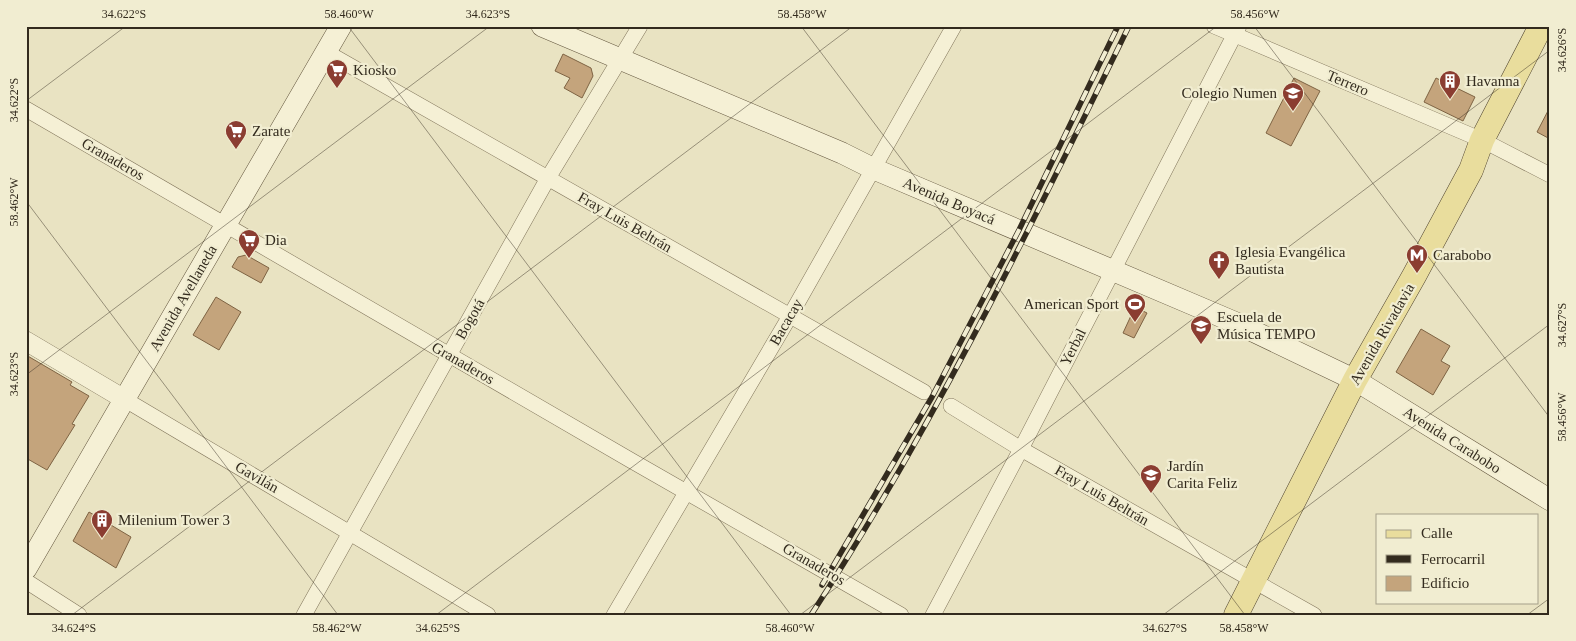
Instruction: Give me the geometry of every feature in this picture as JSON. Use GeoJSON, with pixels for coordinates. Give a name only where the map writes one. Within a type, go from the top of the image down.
{"type":"FeatureCollection","features":[{"type":"Feature","properties":{"kind":"main road","name":"Avenida Avellaneda"},"geometry":{"type":"LineString","coordinates":[[26,569],[341,26]]}},
{"type":"Feature","properties":{"kind":"main road","name":"Avenida Boyacá"},"geometry":{"type":"LineString","coordinates":[[542,26],[1234,322],[1355,380]]}},
{"type":"Feature","properties":{"kind":"main road","name":"Avenida Rivadavia"},"geometry":{"type":"LineString","coordinates":[[1236,615],[1355,380],[1471,170],[1482,140],[1541,26]]}},
{"type":"Feature","properties":{"kind":"main road","name":"Avenida Carabobo"},"geometry":{"type":"LineString","coordinates":[[1355,380],[1550,500]]}},
{"type":"Feature","properties":{"kind":"street","name":"Bogotá"},"geometry":{"type":"LineString","coordinates":[[304,615],[548,178],[640,26]]}},
{"type":"Feature","properties":{"kind":"street","name":"Bacacay"},"geometry":{"type":"LineString","coordinates":[[614,615],[790,316],[954,26]]}},
{"type":"Feature","properties":{"kind":"street","name":"Terrero"},"geometry":{"type":"LineString","coordinates":[[1214,26],[1237,31],[1482,140],[1550,175]]}},
{"type":"Feature","properties":{"kind":"street","name":"Yerbal"},"geometry":{"type":"LineString","coordinates":[[933,615],[1237,31]]}},
{"type":"Feature","properties":{"kind":"street","name":"Fray Luis Beltrán"},"geometry":{"type":"LineString","coordinates":[[326,52],[924,392]]}},
{"type":"Feature","properties":{"kind":"street","name":"Granaderos"},"geometry":{"type":"LineString","coordinates":[[26,109],[901,615]]}},
{"type":"Feature","properties":{"kind":"street","name":"Gavilán"},"geometry":{"type":"LineString","coordinates":[[26,341],[488,615]]}},
{"type":"Feature","properties":{"kind":"street","name":"Fray Luis Beltrán"},"geometry":{"type":"LineString","coordinates":[[951,406],[1314,615]]}},
{"type":"Feature","properties":{"kind":"street"},"geometry":{"type":"LineString","coordinates":[[26,581],[79,615]]}},
{"type":"Feature","properties":{"kind":"building"},"geometry":{"type":"Polygon","coordinates":[[[563,54],[591,68],[593,76],[582,98],[564,88],[570,78],[555,71],[563,54]]]}},
{"type":"Feature","properties":{"kind":"building","name":"Colegio Numen"},"geometry":{"type":"Polygon","coordinates":[[[1294,78],[1320,91],[1291,146],[1266,133],[1294,78]]]}},
{"type":"Feature","properties":{"kind":"building","name":"Havanna"},"geometry":{"type":"Polygon","coordinates":[[[1436,78],[1475,97],[1463,121],[1424,102],[1436,78]]]}},
{"type":"Feature","properties":{"kind":"building"},"geometry":{"type":"Polygon","coordinates":[[[1550,107],[1550,139],[1537,132],[1550,107]]]}},
{"type":"Feature","properties":{"kind":"building"},"geometry":{"type":"Polygon","coordinates":[[[246,255],[269,268],[261,283],[232,267],[238,257],[246,255]]]}},
{"type":"Feature","properties":{"kind":"building"},"geometry":{"type":"Polygon","coordinates":[[[216,297],[241,312],[219,350],[193,335],[216,297]]]}},
{"type":"Feature","properties":{"kind":"building","name":"American Sport"},"geometry":{"type":"Polygon","coordinates":[[[1135,307],[1147,313],[1134,338],[1123,333],[1135,307]]]}},
{"type":"Feature","properties":{"kind":"building"},"geometry":{"type":"Polygon","coordinates":[[[1421,329],[1450,346],[1441,361],[1450,366],[1433,395],[1396,372],[1421,329]]]}},
{"type":"Feature","properties":{"kind":"building"},"geometry":{"type":"Polygon","coordinates":[[[26,355],[72,382],[70,385],[89,396],[72,424],[75,425],[47,470],[26,458],[26,355]]]}},
{"type":"Feature","properties":{"kind":"building","name":"Milenium Tower 3"},"geometry":{"type":"Polygon","coordinates":[[[89,512],[131,537],[116,568],[73,541],[89,512]]]}},
{"type":"Feature","properties":{"kind":"railway"},"geometry":{"type":"LineString","coordinates":[[822,585],[932,397],[1019,230],[1118,26]]}},
{"type":"Feature","properties":{"kind":"railway"},"geometry":{"type":"LineString","coordinates":[[811,615],[856,544],[898,472],[979,325],[1129,26]]}},
{"type":"Feature","properties":{"kind":"place","name":"Kiosko"},"geometry":{"type":"Point","coordinates":[337,89]}},
{"type":"Feature","properties":{"kind":"place","name":"Havanna"},"geometry":{"type":"Point","coordinates":[1450,100]}},
{"type":"Feature","properties":{"kind":"place","name":"Colegio Numen"},"geometry":{"type":"Point","coordinates":[1293,112]}},
{"type":"Feature","properties":{"kind":"place","name":"Zarate"},"geometry":{"type":"Point","coordinates":[236,150]}},
{"type":"Feature","properties":{"kind":"place","name":"Dia"},"geometry":{"type":"Point","coordinates":[249,259]}},
{"type":"Feature","properties":{"kind":"place","name":"Carabobo"},"geometry":{"type":"Point","coordinates":[1417,274]}},
{"type":"Feature","properties":{"kind":"place","name":"Iglesia Evangélica Bautista"},"geometry":{"type":"Point","coordinates":[1219,280]}},
{"type":"Feature","properties":{"kind":"place","name":"American Sport"},"geometry":{"type":"Point","coordinates":[1135,323]}},
{"type":"Feature","properties":{"kind":"place","name":"Escuela de Música TEMPO"},"geometry":{"type":"Point","coordinates":[1201,345]}},
{"type":"Feature","properties":{"kind":"place","name":"Jardín Carita Feliz"},"geometry":{"type":"Point","coordinates":[1151,494]}},
{"type":"Feature","properties":{"kind":"place","name":"Milenium Tower 3"},"geometry":{"type":"Point","coordinates":[102,539]}}]}
